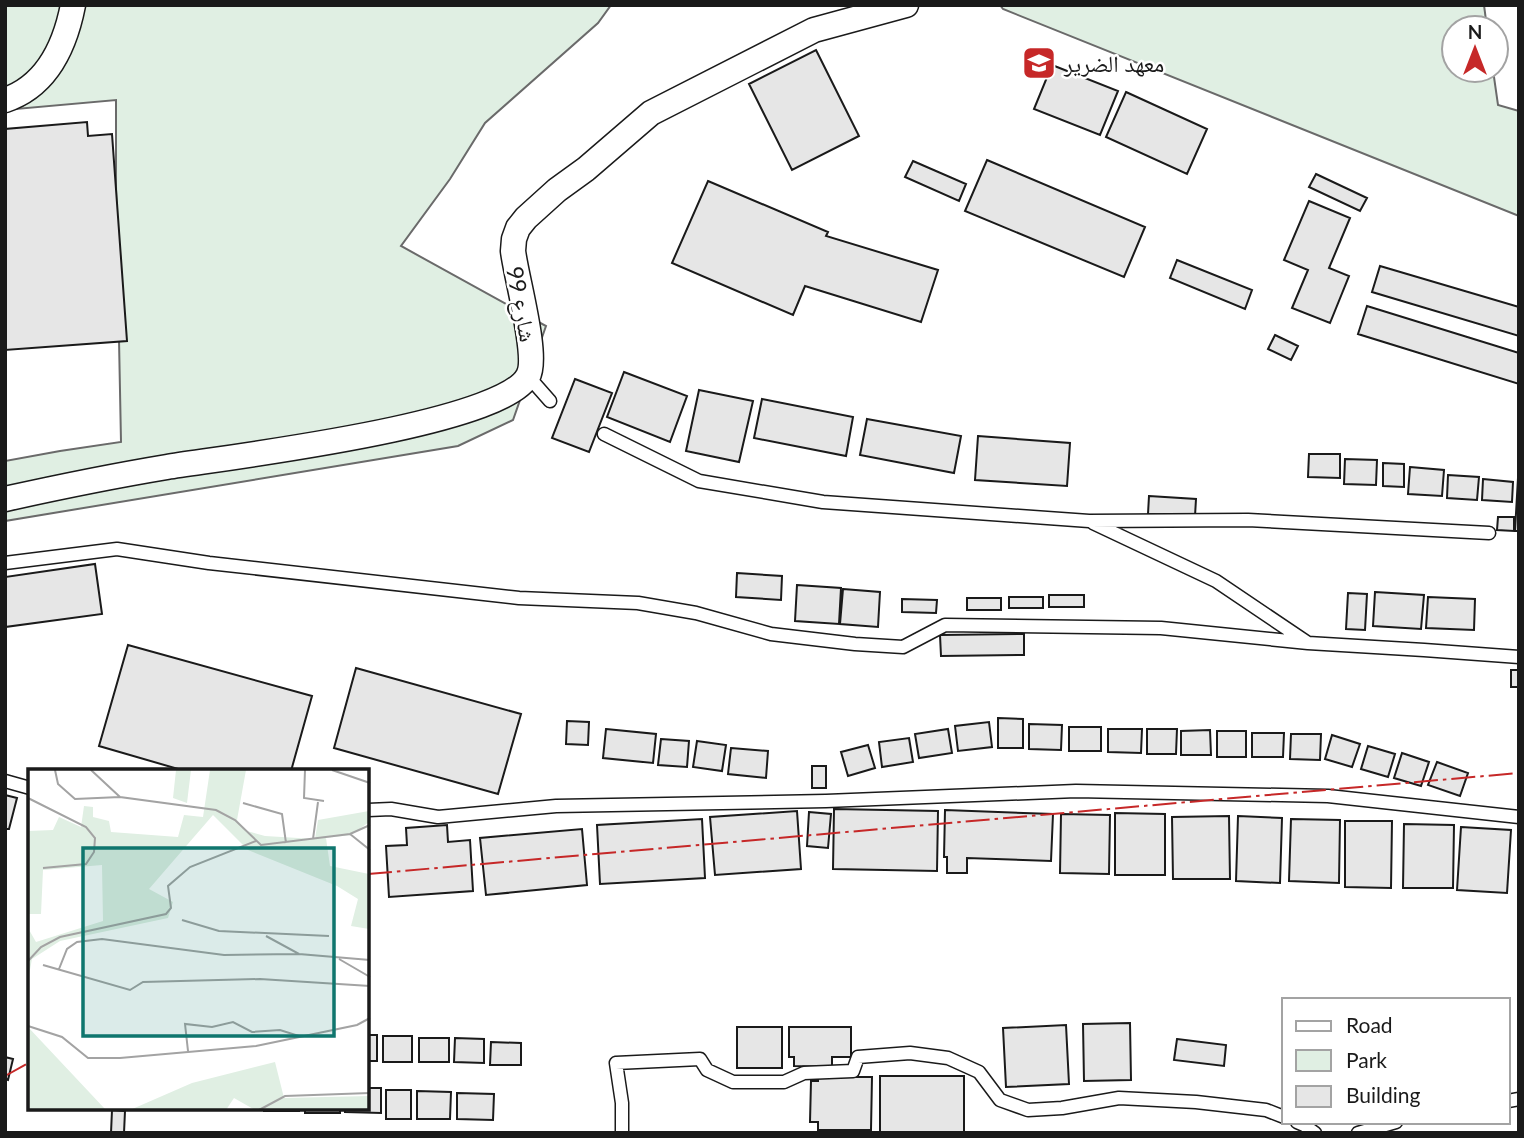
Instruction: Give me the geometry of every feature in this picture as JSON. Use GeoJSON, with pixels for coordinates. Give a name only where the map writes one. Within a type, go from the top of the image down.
{"type":"FeatureCollection","features":[{"type":"Feature","properties":{"kind":"street"},"geometry":{"type":"LineString","coordinates":[[5,100],[18,96],[46,73],[60,52],[73,5]]}},
{"type":"Feature","properties":{"kind":"street","name":"شارع 99"},"geometry":{"type":"LineString","coordinates":[[5,499],[152,470],[423,424],[502,398],[528,376],[531,363],[513,251],[518,228],[526,218],[651,113],[814,30],[906,5]]}},
{"type":"Feature","properties":{"kind":"lane"},"geometry":{"type":"LineString","coordinates":[[528,376],[550,401]]}},
{"type":"Feature","properties":{"kind":"lane"},"geometry":{"type":"LineString","coordinates":[[604,434],[699,481],[823,502],[1089,521],[1248,520],[1489,533]]}},
{"type":"Feature","properties":{"kind":"lane"},"geometry":{"type":"LineString","coordinates":[[1089,521],[1216,581],[1308,643]]}},
{"type":"Feature","properties":{"kind":"lane"},"geometry":{"type":"LineString","coordinates":[[5,563],[117,550],[519,598],[638,603],[696,613],[771,634],[903,647],[945,625],[1161,628],[1308,643],[1519,657]]}},
{"type":"Feature","properties":{"kind":"lane"},"geometry":{"type":"LineString","coordinates":[[5,781],[28,788]]}},
{"type":"Feature","properties":{"kind":"lane"},"geometry":{"type":"LineString","coordinates":[[369,810],[391,809],[439,817],[556,807],[826,802],[1076,791],[1328,796],[1519,817]]}},
{"type":"Feature","properties":{"kind":"lane"},"geometry":{"type":"LineString","coordinates":[[622,1133],[622,1103],[616,1063],[700,1059],[707,1070],[733,1082],[784,1082],[804,1073],[853,1071],[858,1057],[910,1053],[948,1058],[979,1072],[1000,1100],[1028,1110],[1062,1108],[1119,1098],[1196,1102],[1266,1110],[1282,1116]]}},
{"type":"Feature","properties":{"kind":"lane"},"geometry":{"type":"LineString","coordinates":[[1358,1133],[1389,1124]]}},
{"type":"Feature","properties":{"kind":"green space"},"geometry":{"type":"Polygon","coordinates":[[[5,5],[611,5],[598,23],[485,123],[450,179],[401,246],[546,326],[513,420],[458,446],[5,521],[5,461],[121,442],[116,100],[5,110],[5,5]]]}},
{"type":"Feature","properties":{"kind":"green space"},"geometry":{"type":"Polygon","coordinates":[[[1000,5],[1484,5],[1485,14],[1440,14],[1440,84],[1495,84],[1498,105],[1519,111],[1519,216],[1003,9],[1000,5]]]}},
{"type":"Feature","properties":{"kind":"building"},"geometry":{"type":"Polygon","coordinates":[[[816,50],[859,136],[792,170],[749,84],[816,50]]]}},
{"type":"Feature","properties":{"kind":"building"},"geometry":{"type":"Polygon","coordinates":[[[1052,65],[1118,91],[1100,135],[1034,109],[1052,65]]]}},
{"type":"Feature","properties":{"kind":"building"},"geometry":{"type":"Polygon","coordinates":[[[1126,92],[1207,129],[1187,174],[1106,137],[1126,92]]]}},
{"type":"Feature","properties":{"kind":"building"},"geometry":{"type":"Polygon","coordinates":[[[87,122],[88,136],[112,134],[127,341],[5,350],[5,129],[87,122]]]}},
{"type":"Feature","properties":{"kind":"building"},"geometry":{"type":"Polygon","coordinates":[[[987,160],[1145,227],[1124,277],[965,211],[987,160]]]}},
{"type":"Feature","properties":{"kind":"building"},"geometry":{"type":"Polygon","coordinates":[[[913,161],[966,184],[959,201],[905,177],[913,161]]]}},
{"type":"Feature","properties":{"kind":"building"},"geometry":{"type":"Polygon","coordinates":[[[1316,174],[1367,198],[1360,211],[1309,187],[1316,174]]]}},
{"type":"Feature","properties":{"kind":"building"},"geometry":{"type":"Polygon","coordinates":[[[708,181],[828,232],[826,236],[938,270],[921,322],[805,286],[793,315],[672,263],[708,181]]]}},
{"type":"Feature","properties":{"kind":"building"},"geometry":{"type":"Polygon","coordinates":[[[1309,201],[1350,218],[1329,268],[1349,276],[1330,323],[1292,308],[1308,270],[1284,260],[1309,201]]]}},
{"type":"Feature","properties":{"kind":"building"},"geometry":{"type":"Polygon","coordinates":[[[1177,260],[1252,290],[1245,309],[1170,278],[1177,260]]]}},
{"type":"Feature","properties":{"kind":"building"},"geometry":{"type":"Polygon","coordinates":[[[1380,266],[1519,307],[1519,336],[1372,292],[1380,266]]]}},
{"type":"Feature","properties":{"kind":"building"},"geometry":{"type":"Polygon","coordinates":[[[1367,306],[1519,353],[1519,384],[1358,334],[1367,306]]]}},
{"type":"Feature","properties":{"kind":"building"},"geometry":{"type":"Polygon","coordinates":[[[1275,335],[1298,346],[1291,360],[1268,349],[1275,335]]]}},
{"type":"Feature","properties":{"kind":"building"},"geometry":{"type":"Polygon","coordinates":[[[624,372],[687,396],[670,442],[607,417],[624,372]]]}},
{"type":"Feature","properties":{"kind":"building"},"geometry":{"type":"Polygon","coordinates":[[[575,379],[612,393],[589,452],[552,438],[575,379]]]}},
{"type":"Feature","properties":{"kind":"building"},"geometry":{"type":"Polygon","coordinates":[[[699,390],[753,401],[739,462],[686,451],[699,390]]]}},
{"type":"Feature","properties":{"kind":"building"},"geometry":{"type":"Polygon","coordinates":[[[762,399],[853,417],[846,456],[754,438],[762,399]]]}},
{"type":"Feature","properties":{"kind":"building"},"geometry":{"type":"Polygon","coordinates":[[[867,419],[961,436],[954,473],[860,455],[867,419]]]}},
{"type":"Feature","properties":{"kind":"building"},"geometry":{"type":"Polygon","coordinates":[[[978,436],[1070,443],[1067,486],[975,480],[978,436]]]}},
{"type":"Feature","properties":{"kind":"building"},"geometry":{"type":"Polygon","coordinates":[[[1309,454],[1340,454],[1340,478],[1308,477],[1309,454]]]}},
{"type":"Feature","properties":{"kind":"building"},"geometry":{"type":"Polygon","coordinates":[[[1345,459],[1377,460],[1376,485],[1344,484],[1345,459]]]}},
{"type":"Feature","properties":{"kind":"building"},"geometry":{"type":"Polygon","coordinates":[[[1383,463],[1404,464],[1404,487],[1383,486],[1383,463]]]}},
{"type":"Feature","properties":{"kind":"building"},"geometry":{"type":"Polygon","coordinates":[[[1410,467],[1444,470],[1442,496],[1408,494],[1410,467]]]}},
{"type":"Feature","properties":{"kind":"building"},"geometry":{"type":"Polygon","coordinates":[[[1448,475],[1479,477],[1477,500],[1447,498],[1448,475]]]}},
{"type":"Feature","properties":{"kind":"building"},"geometry":{"type":"Polygon","coordinates":[[[1518,478],[1519,531],[1515,531],[1518,478]]]}},
{"type":"Feature","properties":{"kind":"building"},"geometry":{"type":"Polygon","coordinates":[[[1483,479],[1513,482],[1512,502],[1482,500],[1483,479]]]}},
{"type":"Feature","properties":{"kind":"building"},"geometry":{"type":"Polygon","coordinates":[[[1149,496],[1196,499],[1195,516],[1148,514],[1149,496]]]}},
{"type":"Feature","properties":{"kind":"building"},"geometry":{"type":"Polygon","coordinates":[[[1498,517],[1514,517],[1514,531],[1497,530],[1498,517]]]}},
{"type":"Feature","properties":{"kind":"building"},"geometry":{"type":"Polygon","coordinates":[[[95,564],[102,614],[5,627],[5,577],[95,564]]]}},
{"type":"Feature","properties":{"kind":"building"},"geometry":{"type":"Polygon","coordinates":[[[737,573],[782,576],[781,600],[736,597],[737,573]]]}},
{"type":"Feature","properties":{"kind":"building"},"geometry":{"type":"Polygon","coordinates":[[[797,585],[841,588],[839,624],[795,621],[797,585]]]}},
{"type":"Feature","properties":{"kind":"building"},"geometry":{"type":"Polygon","coordinates":[[[843,589],[880,592],[878,627],[840,624],[843,589]]]}},
{"type":"Feature","properties":{"kind":"building"},"geometry":{"type":"Polygon","coordinates":[[[1375,592],[1424,595],[1421,629],[1373,626],[1375,592]]]}},
{"type":"Feature","properties":{"kind":"building"},"geometry":{"type":"Polygon","coordinates":[[[1348,593],[1367,594],[1365,630],[1346,629],[1348,593]]]}},
{"type":"Feature","properties":{"kind":"building"},"geometry":{"type":"Polygon","coordinates":[[[1049,595],[1084,595],[1084,607],[1049,607],[1049,595]]]}},
{"type":"Feature","properties":{"kind":"building"},"geometry":{"type":"Polygon","coordinates":[[[1009,597],[1043,597],[1043,608],[1009,608],[1009,597]]]}},
{"type":"Feature","properties":{"kind":"building"},"geometry":{"type":"Polygon","coordinates":[[[1428,597],[1475,599],[1474,630],[1426,628],[1428,597]]]}},
{"type":"Feature","properties":{"kind":"building"},"geometry":{"type":"Polygon","coordinates":[[[967,598],[1001,598],[1001,610],[967,610],[967,598]]]}},
{"type":"Feature","properties":{"kind":"building"},"geometry":{"type":"Polygon","coordinates":[[[902,599],[937,600],[936,613],[902,612],[902,599]]]}},
{"type":"Feature","properties":{"kind":"building"},"geometry":{"type":"Polygon","coordinates":[[[1024,634],[1024,655],[941,656],[940,635],[1024,634]]]}},
{"type":"Feature","properties":{"kind":"building"},"geometry":{"type":"Polygon","coordinates":[[[128,645],[312,696],[292,769],[178,769],[99,746],[128,645]]]}},
{"type":"Feature","properties":{"kind":"building"},"geometry":{"type":"Polygon","coordinates":[[[356,668],[521,714],[498,794],[334,748],[356,668]]]}},
{"type":"Feature","properties":{"kind":"building"},"geometry":{"type":"Polygon","coordinates":[[[1511,670],[1519,670],[1519,687],[1511,687],[1511,670]]]}},
{"type":"Feature","properties":{"kind":"building"},"geometry":{"type":"Polygon","coordinates":[[[998,718],[1023,719],[1023,748],[998,748],[998,718]]]}},
{"type":"Feature","properties":{"kind":"building"},"geometry":{"type":"Polygon","coordinates":[[[567,721],[589,722],[588,745],[566,744],[567,721]]]}},
{"type":"Feature","properties":{"kind":"building"},"geometry":{"type":"Polygon","coordinates":[[[989,722],[992,747],[958,751],[955,726],[989,722]]]}},
{"type":"Feature","properties":{"kind":"building"},"geometry":{"type":"Polygon","coordinates":[[[1029,724],[1062,725],[1061,750],[1029,749],[1029,724]]]}},
{"type":"Feature","properties":{"kind":"building"},"geometry":{"type":"Polygon","coordinates":[[[1069,727],[1101,727],[1101,751],[1069,751],[1069,727]]]}},
{"type":"Feature","properties":{"kind":"building"},"geometry":{"type":"Polygon","coordinates":[[[606,729],[656,734],[653,763],[603,758],[606,729]]]}},
{"type":"Feature","properties":{"kind":"building"},"geometry":{"type":"Polygon","coordinates":[[[948,729],[952,753],[919,758],[915,734],[948,729]]]}},
{"type":"Feature","properties":{"kind":"building"},"geometry":{"type":"Polygon","coordinates":[[[1108,729],[1142,729],[1141,753],[1108,752],[1108,729]]]}},
{"type":"Feature","properties":{"kind":"building"},"geometry":{"type":"Polygon","coordinates":[[[1147,729],[1177,729],[1176,754],[1147,754],[1147,729]]]}},
{"type":"Feature","properties":{"kind":"building"},"geometry":{"type":"Polygon","coordinates":[[[1210,730],[1211,755],[1181,755],[1181,731],[1210,730]]]}},
{"type":"Feature","properties":{"kind":"building"},"geometry":{"type":"Polygon","coordinates":[[[1217,731],[1246,731],[1246,757],[1217,757],[1217,731]]]}},
{"type":"Feature","properties":{"kind":"building"},"geometry":{"type":"Polygon","coordinates":[[[1252,733],[1284,733],[1283,757],[1252,757],[1252,733]]]}},
{"type":"Feature","properties":{"kind":"building"},"geometry":{"type":"Polygon","coordinates":[[[1291,734],[1321,734],[1320,760],[1290,759],[1291,734]]]}},
{"type":"Feature","properties":{"kind":"building"},"geometry":{"type":"Polygon","coordinates":[[[1332,735],[1360,744],[1352,767],[1325,759],[1332,735]]]}},
{"type":"Feature","properties":{"kind":"building"},"geometry":{"type":"Polygon","coordinates":[[[909,738],[913,762],[882,767],[879,742],[909,738]]]}},
{"type":"Feature","properties":{"kind":"building"},"geometry":{"type":"Polygon","coordinates":[[[661,739],[689,741],[687,767],[658,765],[661,739]]]}},
{"type":"Feature","properties":{"kind":"building"},"geometry":{"type":"Polygon","coordinates":[[[697,741],[726,745],[722,771],[693,767],[697,741]]]}},
{"type":"Feature","properties":{"kind":"building"},"geometry":{"type":"Polygon","coordinates":[[[868,745],[875,768],[848,776],[841,752],[868,745]]]}},
{"type":"Feature","properties":{"kind":"building"},"geometry":{"type":"Polygon","coordinates":[[[1368,746],[1395,754],[1388,777],[1361,769],[1368,746]]]}},
{"type":"Feature","properties":{"kind":"building"},"geometry":{"type":"Polygon","coordinates":[[[731,748],[768,751],[766,778],[728,774],[731,748]]]}},
{"type":"Feature","properties":{"kind":"building"},"geometry":{"type":"Polygon","coordinates":[[[1402,753],[1429,762],[1421,786],[1394,778],[1402,753]]]}},
{"type":"Feature","properties":{"kind":"building"},"geometry":{"type":"Polygon","coordinates":[[[1437,762],[1468,773],[1460,796],[1428,785],[1437,762]]]}},
{"type":"Feature","properties":{"kind":"building"},"geometry":{"type":"Polygon","coordinates":[[[812,766],[826,766],[826,788],[812,788],[812,766]]]}},
{"type":"Feature","properties":{"kind":"building"},"geometry":{"type":"Polygon","coordinates":[[[5,795],[17,798],[9,829],[5,829],[5,795]]]}},
{"type":"Feature","properties":{"kind":"building"},"geometry":{"type":"Polygon","coordinates":[[[834,809],[938,811],[937,871],[833,869],[834,809]]]}},
{"type":"Feature","properties":{"kind":"building"},"geometry":{"type":"Polygon","coordinates":[[[945,810],[1053,814],[1051,861],[967,858],[967,873],[947,873],[947,857],[944,857],[945,810]]]}},
{"type":"Feature","properties":{"kind":"building"},"geometry":{"type":"Polygon","coordinates":[[[797,811],[801,869],[715,875],[710,817],[797,811]]]}},
{"type":"Feature","properties":{"kind":"building"},"geometry":{"type":"Polygon","coordinates":[[[809,812],[831,814],[828,848],[807,846],[809,812]]]}},
{"type":"Feature","properties":{"kind":"building"},"geometry":{"type":"Polygon","coordinates":[[[1115,813],[1165,814],[1165,875],[1115,875],[1115,813]]]}},
{"type":"Feature","properties":{"kind":"building"},"geometry":{"type":"Polygon","coordinates":[[[1061,814],[1110,815],[1109,874],[1060,873],[1061,814]]]}},
{"type":"Feature","properties":{"kind":"building"},"geometry":{"type":"Polygon","coordinates":[[[1229,816],[1230,879],[1173,879],[1172,817],[1229,816]]]}},
{"type":"Feature","properties":{"kind":"building"},"geometry":{"type":"Polygon","coordinates":[[[1238,816],[1282,818],[1280,883],[1236,881],[1238,816]]]}},
{"type":"Feature","properties":{"kind":"building"},"geometry":{"type":"Polygon","coordinates":[[[702,819],[705,878],[600,884],[597,825],[702,819]]]}},
{"type":"Feature","properties":{"kind":"building"},"geometry":{"type":"Polygon","coordinates":[[[1291,819],[1340,820],[1339,883],[1289,881],[1291,819]]]}},
{"type":"Feature","properties":{"kind":"building"},"geometry":{"type":"Polygon","coordinates":[[[1345,821],[1392,821],[1391,888],[1345,887],[1345,821]]]}},
{"type":"Feature","properties":{"kind":"building"},"geometry":{"type":"Polygon","coordinates":[[[1404,824],[1454,825],[1453,888],[1403,888],[1404,824]]]}},
{"type":"Feature","properties":{"kind":"building"},"geometry":{"type":"Polygon","coordinates":[[[447,825],[448,842],[470,840],[473,891],[389,897],[386,846],[407,845],[406,828],[447,825]]]}},
{"type":"Feature","properties":{"kind":"building"},"geometry":{"type":"Polygon","coordinates":[[[1461,827],[1511,830],[1507,893],[1457,890],[1461,827]]]}},
{"type":"Feature","properties":{"kind":"building"},"geometry":{"type":"Polygon","coordinates":[[[582,829],[587,885],[486,895],[480,838],[582,829]]]}},
{"type":"Feature","properties":{"kind":"building"},"geometry":{"type":"Polygon","coordinates":[[[1130,1023],[1131,1080],[1084,1081],[1083,1024],[1130,1023]]]}},
{"type":"Feature","properties":{"kind":"building"},"geometry":{"type":"Polygon","coordinates":[[[1066,1025],[1069,1084],[1006,1087],[1003,1028],[1066,1025]]]}},
{"type":"Feature","properties":{"kind":"building"},"geometry":{"type":"Polygon","coordinates":[[[737,1027],[782,1027],[782,1068],[737,1068],[737,1027]]]}},
{"type":"Feature","properties":{"kind":"building"},"geometry":{"type":"Polygon","coordinates":[[[789,1027],[851,1027],[851,1057],[832,1057],[832,1067],[794,1066],[794,1057],[789,1057],[789,1027]]]}},
{"type":"Feature","properties":{"kind":"building"},"geometry":{"type":"Polygon","coordinates":[[[369,1035],[377,1035],[377,1061],[369,1061],[369,1035]]]}},
{"type":"Feature","properties":{"kind":"building"},"geometry":{"type":"Polygon","coordinates":[[[383,1036],[412,1036],[412,1062],[383,1062],[383,1036]]]}},
{"type":"Feature","properties":{"kind":"building"},"geometry":{"type":"Polygon","coordinates":[[[419,1038],[449,1038],[449,1062],[419,1062],[419,1038]]]}},
{"type":"Feature","properties":{"kind":"building"},"geometry":{"type":"Polygon","coordinates":[[[455,1038],[484,1039],[484,1063],[454,1062],[455,1038]]]}},
{"type":"Feature","properties":{"kind":"building"},"geometry":{"type":"Polygon","coordinates":[[[1177,1039],[1226,1045],[1224,1066],[1174,1060],[1177,1039]]]}},
{"type":"Feature","properties":{"kind":"building"},"geometry":{"type":"Polygon","coordinates":[[[491,1042],[521,1043],[521,1065],[490,1065],[491,1042]]]}},
{"type":"Feature","properties":{"kind":"building"},"geometry":{"type":"Polygon","coordinates":[[[5,1057],[13,1059],[8,1080],[5,1079],[5,1057]]]}},
{"type":"Feature","properties":{"kind":"building"},"geometry":{"type":"Polygon","coordinates":[[[880,1076],[964,1076],[964,1133],[880,1133],[880,1076]]]}},
{"type":"Feature","properties":{"kind":"building"},"geometry":{"type":"Polygon","coordinates":[[[818,1077],[872,1077],[871,1130],[818,1130],[818,1122],[810,1122],[811,1081],[818,1081],[818,1077]]]}},
{"type":"Feature","properties":{"kind":"building"},"geometry":{"type":"Polygon","coordinates":[[[369,1088],[381,1088],[381,1113],[345,1112],[369,1110],[369,1088]]]}},
{"type":"Feature","properties":{"kind":"building"},"geometry":{"type":"Polygon","coordinates":[[[386,1090],[411,1090],[411,1119],[386,1119],[386,1090]]]}},
{"type":"Feature","properties":{"kind":"building"},"geometry":{"type":"Polygon","coordinates":[[[417,1091],[451,1092],[450,1119],[417,1119],[417,1091]]]}},
{"type":"Feature","properties":{"kind":"building"},"geometry":{"type":"Polygon","coordinates":[[[457,1093],[494,1094],[493,1120],[457,1119],[457,1093]]]}},
{"type":"Feature","properties":{"kind":"building"},"geometry":{"type":"Polygon","coordinates":[[[112,1110],[125,1111],[124,1133],[111,1133],[112,1110]]]}},
{"type":"Feature","properties":{"kind":"building"},"geometry":{"type":"Polygon","coordinates":[[[264,1110],[299,1110],[299,1111],[264,1110]]]}},
{"type":"Feature","properties":{"kind":"building"},"geometry":{"type":"Polygon","coordinates":[[[305,1110],[340,1110],[340,1113],[305,1113],[305,1110]]]}},
{"type":"Feature","properties":{"kind":"power"},"geometry":{"type":"LineString","coordinates":[[369,874],[1519,773]]}},
{"type":"Feature","properties":{"kind":"power"},"geometry":{"type":"LineString","coordinates":[[5,1076],[28,1063]]}},
{"type":"Feature","properties":{"kind":"place","name":"معهد الضرير"},"geometry":{"type":"Point","coordinates":[1039,63]}}]}
